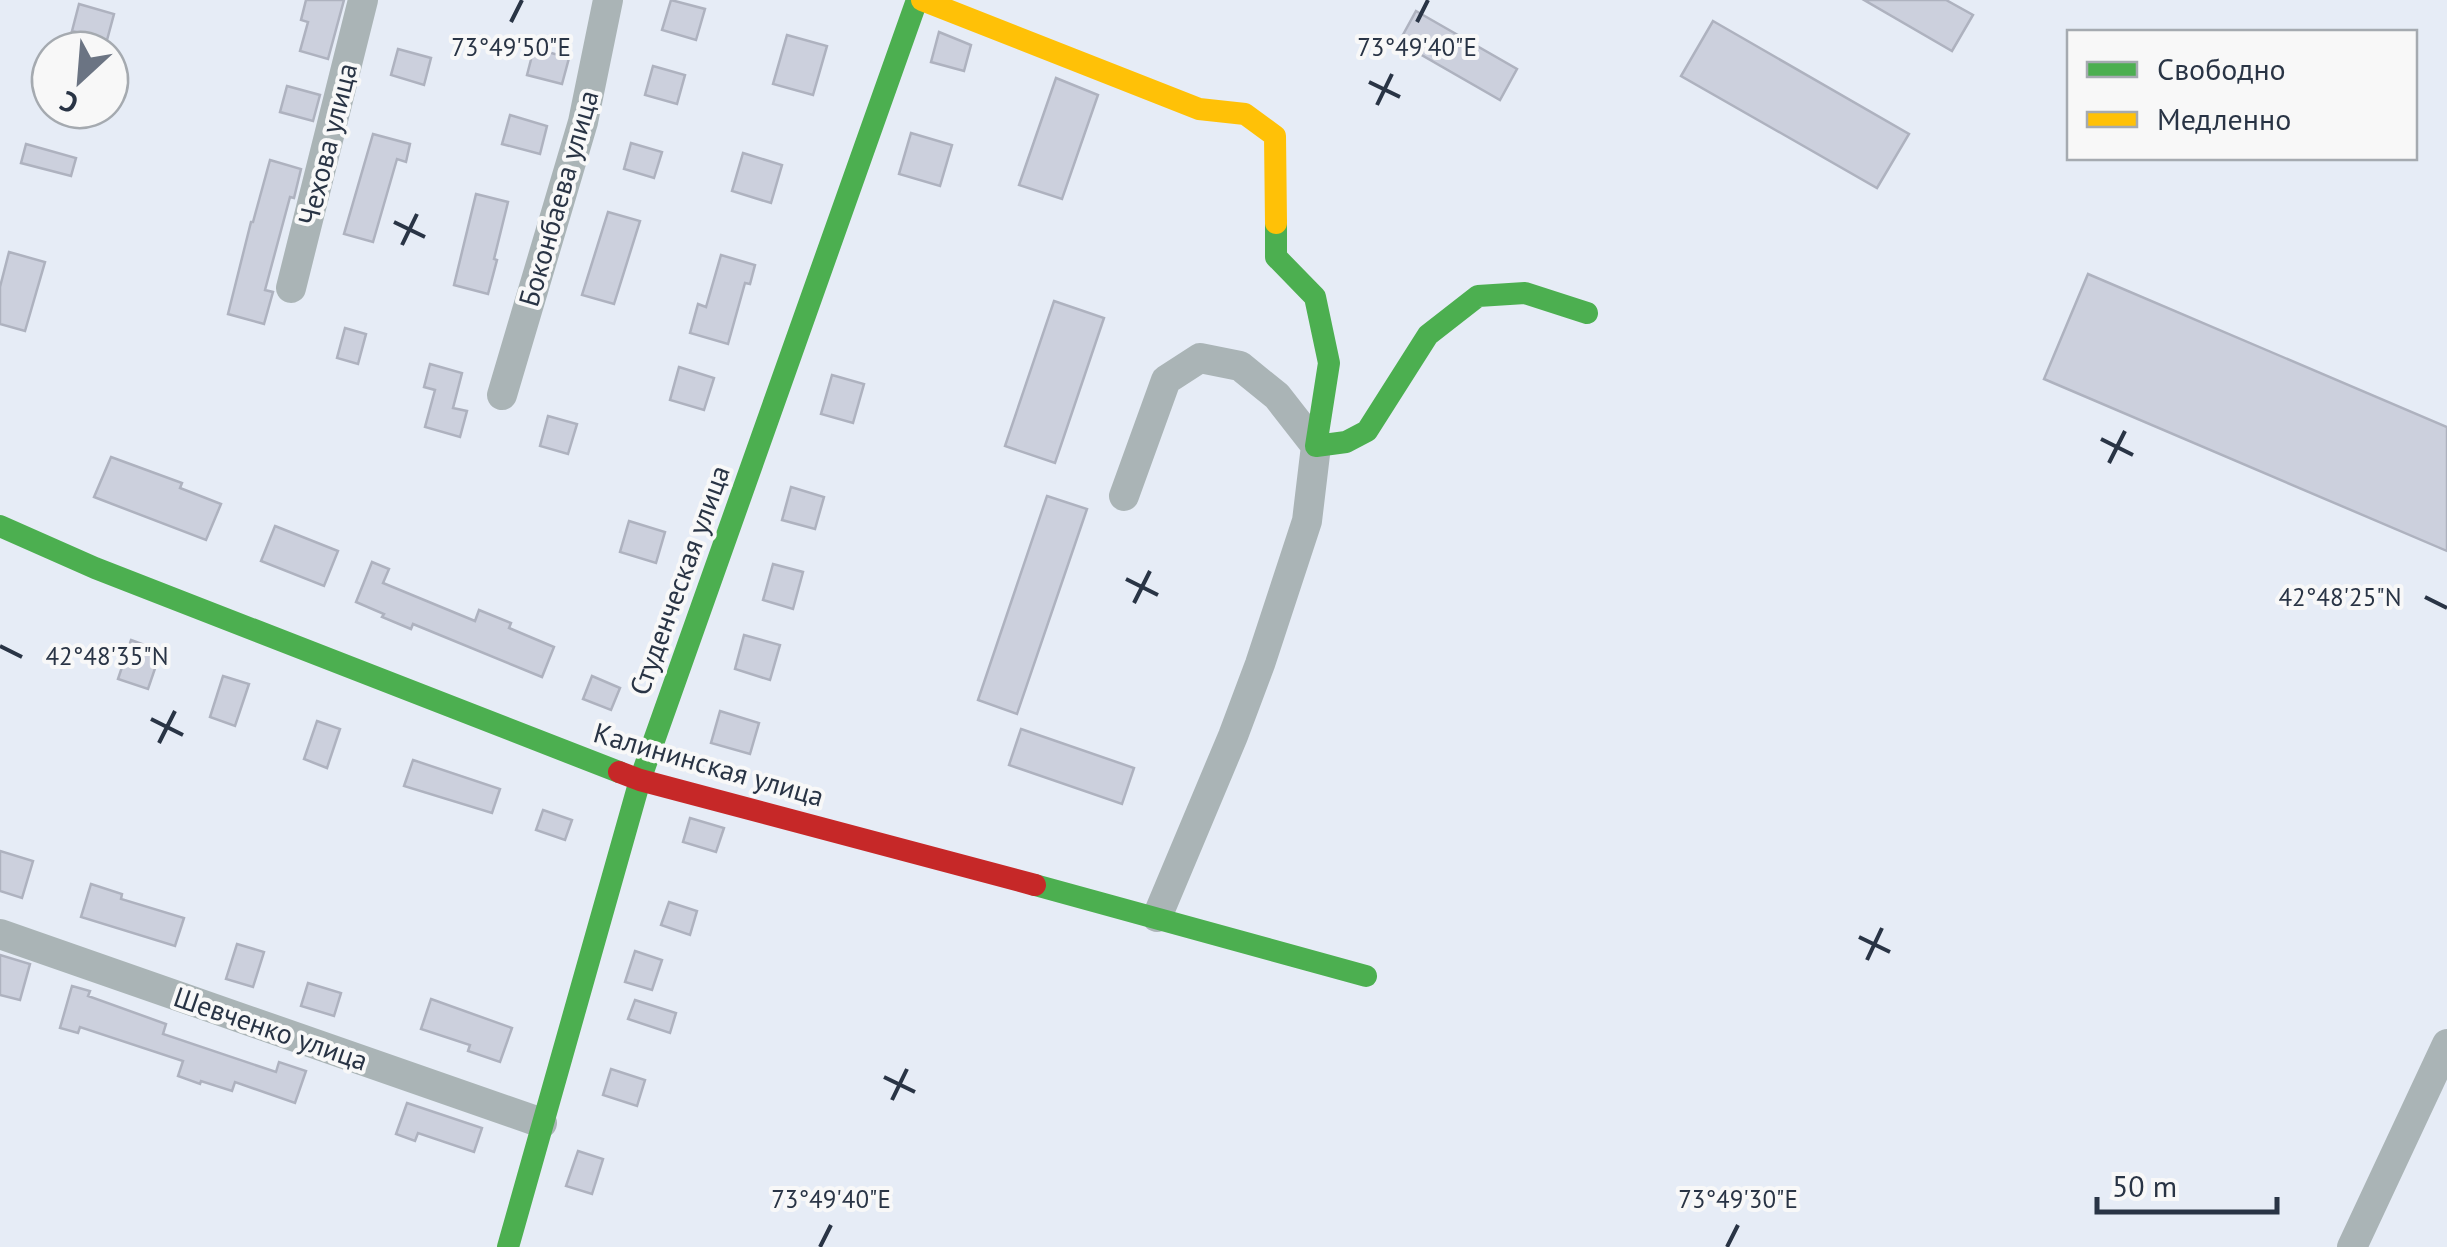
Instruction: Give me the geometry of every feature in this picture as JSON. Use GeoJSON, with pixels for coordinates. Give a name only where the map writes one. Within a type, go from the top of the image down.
{"type":"FeatureCollection","features":[{"type":"Feature","properties":{"kind":"street","name":"Чехова улица"},"geometry":{"type":"LineString","coordinates":[[290,288],[362,0]]}},
{"type":"Feature","properties":{"kind":"street","name":"Боконбаева улица"},"geometry":{"type":"LineString","coordinates":[[502,396],[583,122],[608,0]]}},
{"type":"Feature","properties":{"kind":"street"},"geometry":{"type":"LineString","coordinates":[[920,0],[1199,109],[1245,114],[1275,136],[1276,256],[1316,297],[1329,363],[1307,521],[1233,736],[1156,917]]}},
{"type":"Feature","properties":{"kind":"street","name":"Студенческая улица"},"geometry":{"type":"LineString","coordinates":[[508,1247],[640,780],[920,0]]}},
{"type":"Feature","properties":{"kind":"street"},"geometry":{"type":"LineString","coordinates":[[1316,446],[1346,442],[1366,431],[1428,335],[1478,296],[1525,293],[1587,313]]}},
{"type":"Feature","properties":{"kind":"street"},"geometry":{"type":"LineString","coordinates":[[1124,496],[1166,380],[1200,358],[1240,366],[1277,396],[1316,446]]}},
{"type":"Feature","properties":{"kind":"street","name":"Калининская улица"},"geometry":{"type":"LineString","coordinates":[[0,526],[112,575],[640,780],[1366,976]]}},
{"type":"Feature","properties":{"kind":"street","name":"Шевченко улица"},"geometry":{"type":"LineString","coordinates":[[0,934],[542,1122]]}},
{"type":"Feature","properties":{"kind":"street"},"geometry":{"type":"LineString","coordinates":[[2352,1247],[2434,1103],[2447,1044]]}},
{"type":"Feature","properties":{"kind":"building"},"geometry":{"type":"Polygon","coordinates":[[[306,0],[344,0],[328,59],[300,51],[308,22],[301,20],[306,0]]]}},
{"type":"Feature","properties":{"kind":"building"},"geometry":{"type":"Polygon","coordinates":[[[671,0],[705,9],[696,40],[662,30],[671,0]]]}},
{"type":"Feature","properties":{"kind":"building"},"geometry":{"type":"Polygon","coordinates":[[[1864,0],[1946,0],[1973,15],[1952,51],[1864,0]]]}},
{"type":"Feature","properties":{"kind":"building"},"geometry":{"type":"Polygon","coordinates":[[[79,4],[114,14],[110,30],[72,30],[79,4]]]}},
{"type":"Feature","properties":{"kind":"building"},"geometry":{"type":"Polygon","coordinates":[[[1416,11],[1517,69],[1500,100],[1399,42],[1416,11]]]}},
{"type":"Feature","properties":{"kind":"building"},"geometry":{"type":"Polygon","coordinates":[[[1713,21],[1909,134],[1877,188],[1681,76],[1713,21]]]}},
{"type":"Feature","properties":{"kind":"building"},"geometry":{"type":"Polygon","coordinates":[[[939,32],[971,45],[964,71],[931,62],[939,32]]]}},
{"type":"Feature","properties":{"kind":"building"},"geometry":{"type":"Polygon","coordinates":[[[787,35],[827,46],[813,95],[773,84],[787,35]]]}},
{"type":"Feature","properties":{"kind":"building"},"geometry":{"type":"Polygon","coordinates":[[[534,48],[569,58],[562,84],[527,75],[534,48]]]}},
{"type":"Feature","properties":{"kind":"building"},"geometry":{"type":"Polygon","coordinates":[[[398,49],[431,58],[424,85],[391,75],[398,49]]]}},
{"type":"Feature","properties":{"kind":"building"},"geometry":{"type":"Polygon","coordinates":[[[653,66],[685,75],[677,104],[645,95],[653,66]]]}},
{"type":"Feature","properties":{"kind":"building"},"geometry":{"type":"Polygon","coordinates":[[[1056,78],[1098,95],[1062,199],[1019,185],[1056,78]]]}},
{"type":"Feature","properties":{"kind":"building"},"geometry":{"type":"Polygon","coordinates":[[[287,86],[320,95],[313,121],[280,112],[287,86]]]}},
{"type":"Feature","properties":{"kind":"building"},"geometry":{"type":"Polygon","coordinates":[[[510,115],[547,126],[540,154],[502,144],[510,115]]]}},
{"type":"Feature","properties":{"kind":"building"},"geometry":{"type":"Polygon","coordinates":[[[911,133],[952,145],[940,186],[899,174],[911,133]]]}},
{"type":"Feature","properties":{"kind":"building"},"geometry":{"type":"Polygon","coordinates":[[[373,134],[410,144],[406,162],[397,159],[373,242],[344,234],[373,134]]]}},
{"type":"Feature","properties":{"kind":"building"},"geometry":{"type":"Polygon","coordinates":[[[631,143],[662,152],[654,178],[624,169],[631,143]]]}},
{"type":"Feature","properties":{"kind":"building"},"geometry":{"type":"Polygon","coordinates":[[[26,144],[76,158],[71,176],[21,163],[26,144]]]}},
{"type":"Feature","properties":{"kind":"building"},"geometry":{"type":"Polygon","coordinates":[[[743,153],[782,165],[771,203],[732,191],[743,153]]]}},
{"type":"Feature","properties":{"kind":"building"},"geometry":{"type":"Polygon","coordinates":[[[270,160],[301,169],[265,290],[273,292],[264,324],[228,314],[270,160]]]}},
{"type":"Feature","properties":{"kind":"building"},"geometry":{"type":"Polygon","coordinates":[[[476,194],[508,202],[488,294],[454,285],[476,194]]]}},
{"type":"Feature","properties":{"kind":"building"},"geometry":{"type":"Polygon","coordinates":[[[608,212],[640,221],[614,304],[582,295],[608,212]]]}},
{"type":"Feature","properties":{"kind":"building"},"geometry":{"type":"Polygon","coordinates":[[[9,252],[45,262],[25,331],[0,324],[0,287],[9,252]]]}},
{"type":"Feature","properties":{"kind":"building"},"geometry":{"type":"Polygon","coordinates":[[[721,255],[755,265],[750,284],[745,283],[728,344],[690,333],[698,304],[706,307],[721,255]]]}},
{"type":"Feature","properties":{"kind":"building"},"geometry":{"type":"Polygon","coordinates":[[[2088,274],[2447,427],[2447,551],[2044,379],[2088,274]]]}},
{"type":"Feature","properties":{"kind":"building"},"geometry":{"type":"Polygon","coordinates":[[[1054,301],[1104,318],[1055,463],[1005,446],[1054,301]]]}},
{"type":"Feature","properties":{"kind":"building"},"geometry":{"type":"Polygon","coordinates":[[[345,328],[366,334],[358,364],[337,358],[345,328]]]}},
{"type":"Feature","properties":{"kind":"building"},"geometry":{"type":"Polygon","coordinates":[[[430,364],[462,373],[453,408],[467,411],[460,437],[425,427],[435,390],[424,387],[430,364]]]}},
{"type":"Feature","properties":{"kind":"building"},"geometry":{"type":"Polygon","coordinates":[[[679,367],[714,378],[704,410],[670,400],[679,367]]]}},
{"type":"Feature","properties":{"kind":"building"},"geometry":{"type":"Polygon","coordinates":[[[832,375],[864,384],[853,423],[821,414],[832,375]]]}},
{"type":"Feature","properties":{"kind":"building"},"geometry":{"type":"Polygon","coordinates":[[[548,416],[577,424],[568,454],[540,446],[548,416]]]}},
{"type":"Feature","properties":{"kind":"building"},"geometry":{"type":"Polygon","coordinates":[[[111,457],[182,483],[180,488],[221,504],[206,540],[94,497],[111,457]]]}},
{"type":"Feature","properties":{"kind":"building"},"geometry":{"type":"Polygon","coordinates":[[[791,487],[824,497],[815,529],[782,520],[791,487]]]}},
{"type":"Feature","properties":{"kind":"building"},"geometry":{"type":"Polygon","coordinates":[[[1047,496],[1087,509],[1017,714],[978,700],[1047,496]]]}},
{"type":"Feature","properties":{"kind":"building"},"geometry":{"type":"Polygon","coordinates":[[[629,521],[665,532],[656,563],[620,552],[629,521]]]}},
{"type":"Feature","properties":{"kind":"building"},"geometry":{"type":"Polygon","coordinates":[[[275,526],[338,551],[324,586],[261,561],[275,526]]]}},
{"type":"Feature","properties":{"kind":"building"},"geometry":{"type":"Polygon","coordinates":[[[372,562],[389,569],[383,583],[475,621],[479,610],[554,647],[542,677],[413,624],[411,629],[356,602],[372,562]]]}},
{"type":"Feature","properties":{"kind":"building"},"geometry":{"type":"Polygon","coordinates":[[[773,564],[803,572],[793,609],[763,600],[773,564]]]}},
{"type":"Feature","properties":{"kind":"building"},"geometry":{"type":"Polygon","coordinates":[[[744,635],[780,645],[770,680],[735,669],[744,635]]]}},
{"type":"Feature","properties":{"kind":"building"},"geometry":{"type":"Polygon","coordinates":[[[131,640],[161,651],[148,689],[118,679],[131,640]]]}},
{"type":"Feature","properties":{"kind":"building"},"geometry":{"type":"Polygon","coordinates":[[[223,676],[249,684],[235,726],[210,717],[223,676]]]}},
{"type":"Feature","properties":{"kind":"building"},"geometry":{"type":"Polygon","coordinates":[[[592,676],[620,688],[611,710],[583,699],[592,676]]]}},
{"type":"Feature","properties":{"kind":"building"},"geometry":{"type":"Polygon","coordinates":[[[720,711],[759,723],[750,754],[711,743],[720,711]]]}},
{"type":"Feature","properties":{"kind":"building"},"geometry":{"type":"Polygon","coordinates":[[[317,721],[340,729],[327,768],[304,759],[317,721]]]}},
{"type":"Feature","properties":{"kind":"building"},"geometry":{"type":"Polygon","coordinates":[[[1021,729],[1134,768],[1122,804],[1009,765],[1021,729]]]}},
{"type":"Feature","properties":{"kind":"building"},"geometry":{"type":"Polygon","coordinates":[[[413,760],[500,789],[492,813],[404,786],[413,760]]]}},
{"type":"Feature","properties":{"kind":"building"},"geometry":{"type":"Polygon","coordinates":[[[543,810],[572,820],[565,840],[536,830],[543,810]]]}},
{"type":"Feature","properties":{"kind":"building"},"geometry":{"type":"Polygon","coordinates":[[[690,818],[724,828],[716,852],[683,842],[690,818]]]}},
{"type":"Feature","properties":{"kind":"building"},"geometry":{"type":"Polygon","coordinates":[[[0,851],[33,861],[22,898],[0,891],[0,851]]]}},
{"type":"Feature","properties":{"kind":"building"},"geometry":{"type":"Polygon","coordinates":[[[91,884],[122,894],[121,899],[184,918],[175,946],[81,917],[91,884]]]}},
{"type":"Feature","properties":{"kind":"building"},"geometry":{"type":"Polygon","coordinates":[[[669,902],[697,911],[690,935],[661,925],[669,902]]]}},
{"type":"Feature","properties":{"kind":"building"},"geometry":{"type":"Polygon","coordinates":[[[237,944],[264,952],[253,987],[226,979],[237,944]]]}},
{"type":"Feature","properties":{"kind":"building"},"geometry":{"type":"Polygon","coordinates":[[[635,951],[662,960],[652,990],[625,982],[635,951]]]}},
{"type":"Feature","properties":{"kind":"building"},"geometry":{"type":"Polygon","coordinates":[[[0,955],[30,964],[20,1000],[0,995],[0,955]]]}},
{"type":"Feature","properties":{"kind":"building"},"geometry":{"type":"Polygon","coordinates":[[[308,983],[341,993],[334,1016],[301,1006],[308,983]]]}},
{"type":"Feature","properties":{"kind":"building"},"geometry":{"type":"Polygon","coordinates":[[[72,986],[90,991],[88,996],[166,1024],[163,1034],[276,1072],[279,1062],[306,1071],[295,1103],[235,1082],[232,1091],[201,1081],[200,1084],[178,1076],[183,1061],[80,1027],[78,1033],[60,1028],[72,986]]]}},
{"type":"Feature","properties":{"kind":"building"},"geometry":{"type":"Polygon","coordinates":[[[431,999],[512,1028],[500,1062],[468,1051],[470,1045],[421,1029],[431,999]]]}},
{"type":"Feature","properties":{"kind":"building"},"geometry":{"type":"Polygon","coordinates":[[[635,1000],[676,1013],[670,1033],[628,1019],[635,1000]]]}},
{"type":"Feature","properties":{"kind":"building"},"geometry":{"type":"Polygon","coordinates":[[[611,1069],[645,1080],[637,1106],[603,1095],[611,1069]]]}},
{"type":"Feature","properties":{"kind":"building"},"geometry":{"type":"Polygon","coordinates":[[[407,1103],[482,1128],[474,1152],[418,1133],[415,1141],[396,1134],[407,1103]]]}},
{"type":"Feature","properties":{"kind":"building"},"geometry":{"type":"Polygon","coordinates":[[[578,1151],[603,1159],[592,1194],[566,1186],[578,1151]]]}},
{"type":"Feature","properties":{"kind":"traffic: fast"},"geometry":{"type":"LineString","coordinates":[[508,1247],[640,780],[917,0]]}},
{"type":"Feature","properties":{"kind":"traffic: fast"},"geometry":{"type":"LineString","coordinates":[[1276,223],[1276,257],[1315,297],[1329,363],[1316,446],[1346,442],[1367,431],[1428,335],[1478,296],[1525,293],[1587,313]]}},
{"type":"Feature","properties":{"kind":"traffic: fast"},"geometry":{"type":"LineString","coordinates":[[0,526],[95,568],[619,772]]}},
{"type":"Feature","properties":{"kind":"traffic: fast"},"geometry":{"type":"LineString","coordinates":[[1035,885],[1366,976]]}},
{"type":"Feature","properties":{"kind":"traffic: slow"},"geometry":{"type":"LineString","coordinates":[[922,0],[1199,109],[1245,114],[1275,136],[1276,223]]}},
{"type":"Feature","properties":{"kind":"traffic: jam"},"geometry":{"type":"LineString","coordinates":[[619,772],[1035,885]]}}]}
